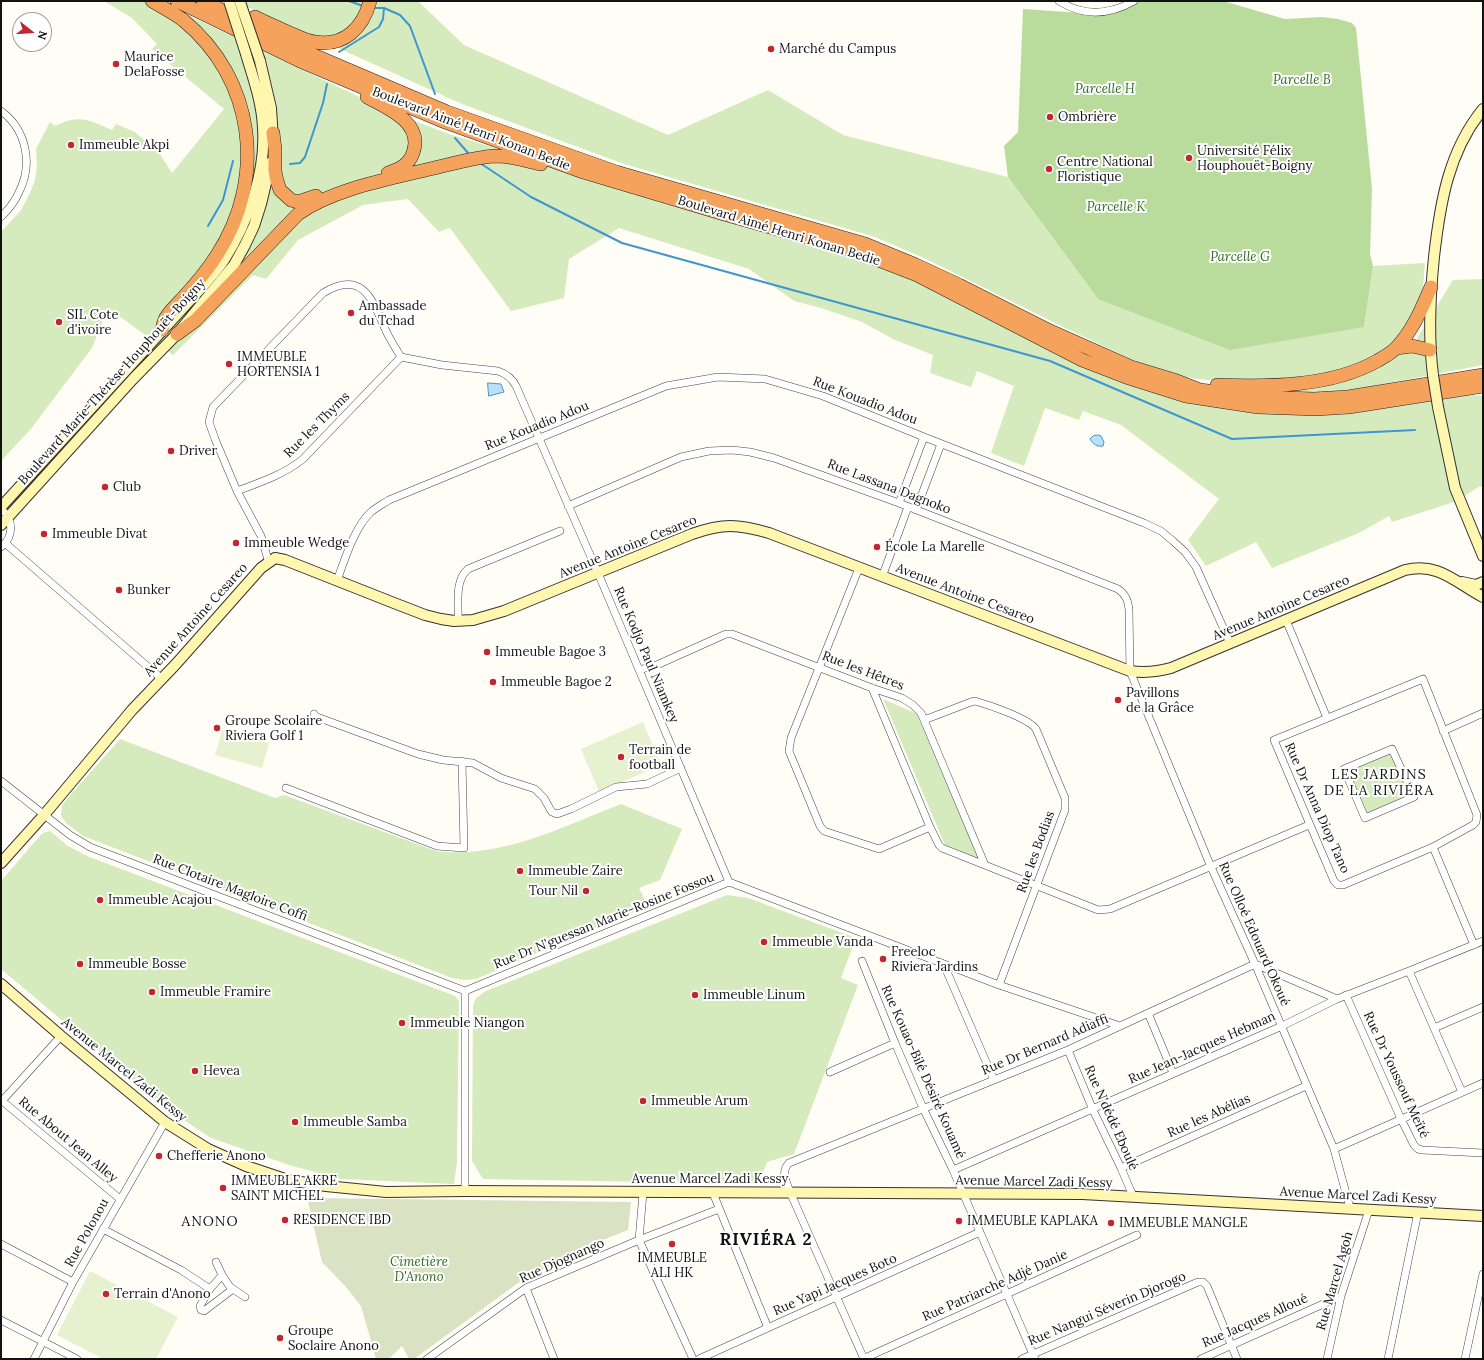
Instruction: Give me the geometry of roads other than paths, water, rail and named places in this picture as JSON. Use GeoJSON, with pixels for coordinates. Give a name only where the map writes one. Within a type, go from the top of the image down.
{"type":"FeatureCollection","features":[{"type":"Feature","properties":{"kind":"highway"},"geometry":{"type":"LineString","coordinates":[[152,1],[182,20],[208,46],[218,60],[227,74],[239,100],[244,118],[248,146],[248,173],[235,221],[217,255],[166,317],[162,330]]}},
{"type":"Feature","properties":{"kind":"highway","name":"Boulevard Aimé Henri Konan Bedie"},"geometry":{"type":"LineString","coordinates":[[177,1],[300,61],[446,117],[616,172],[865,244],[916,265],[1050,331],[1131,367],[1177,381],[1200,390],[1255,397],[1314,399],[1482,384]]}},
{"type":"Feature","properties":{"kind":"highway","name":"Boulevard Aimé Henri Konan Bedie"},"geometry":{"type":"LineString","coordinates":[[203,1],[311,54],[425,103],[464,129],[580,170],[724,214],[855,251],[917,275],[1082,360],[1126,377],[1186,396],[1258,407],[1316,409],[1349,407],[1482,384]]}},
{"type":"Feature","properties":{"kind":"highway"},"geometry":{"type":"LineString","coordinates":[[218,1],[300,38],[315,42],[330,42],[345,39],[356,30],[362,22],[369,5]]}},
{"type":"Feature","properties":{"kind":"highway"},"geometry":{"type":"LineString","coordinates":[[273,133],[277,181],[280,190],[291,200],[298,202],[399,169],[408,163],[412,157],[415,144],[414,136],[410,127],[400,116],[300,61]]}},
{"type":"Feature","properties":{"kind":"highway"},"geometry":{"type":"LineString","coordinates":[[177,334],[196,320],[298,214],[311,205],[326,198],[376,182],[479,158],[505,156],[559,170],[570,172],[580,170]]}},
{"type":"Feature","properties":{"kind":"highway"},"geometry":{"type":"LineString","coordinates":[[1177,381],[1216,385],[1268,386],[1320,380],[1347,374],[1369,365],[1396,348],[1415,323],[1431,287]]}},
{"type":"Feature","properties":{"kind":"highway"},"geometry":{"type":"LineString","coordinates":[[1396,348],[1412,346],[1430,350]]}},
{"type":"Feature","properties":{"kind":"street","name":"Boulevard Marie-Thérèse Houphouët-Boigny"},"geometry":{"type":"LineString","coordinates":[[1,508],[205,284],[224,261],[240,230],[252,200],[260,169],[263,128],[256,86],[246,54],[237,1]]}},
{"type":"Feature","properties":{"kind":"street","name":"Boulevard Marie-Thérèse Houphouët-Boigny"},"geometry":{"type":"LineString","coordinates":[[1,525],[133,379],[177,334],[234,265],[254,226],[267,184],[271,162],[273,133],[271,108],[260,62],[237,1]]}},
{"type":"Feature","properties":{"kind":"street"},"geometry":{"type":"LineString","coordinates":[[1059,1],[1078,10],[1092,12],[1106,12],[1121,8],[1134,1]]}},
{"type":"Feature","properties":{"kind":"street"},"geometry":{"type":"LineString","coordinates":[[1483,109],[1457,150],[1445,184],[1438,220],[1431,287],[1430,350],[1438,407],[1455,488],[1483,556]]}},
{"type":"Feature","properties":{"kind":"street"},"geometry":{"type":"LineString","coordinates":[[1,111],[15,126],[22,137],[26,152],[27,165],[20,191],[12,206],[1,218]]}},
{"type":"Feature","properties":{"kind":"street"},"geometry":{"type":"LineString","coordinates":[[269,563],[261,536],[237,491],[214,439],[209,422],[213,407],[324,293],[344,283],[364,290],[371,298],[401,357]]}},
{"type":"Feature","properties":{"kind":"street","name":"Rue Kodjo Paul Niamkey"},"geometry":{"type":"LineString","coordinates":[[401,357],[442,365],[498,371],[506,374],[512,379],[598,573],[729,882]]}},
{"type":"Feature","properties":{"kind":"street","name":"Rue les Thyms"},"geometry":{"type":"LineString","coordinates":[[237,491],[277,476],[303,459],[401,357]]}},
{"type":"Feature","properties":{"kind":"street","name":"Rue Kouadio Adou"},"geometry":{"type":"LineString","coordinates":[[337,581],[346,554],[363,521],[371,512],[389,500],[666,386],[718,377],[765,379],[823,396],[1161,531],[1185,552],[1196,568],[1230,643]]}},
{"type":"Feature","properties":{"kind":"street"},"geometry":{"type":"LineString","coordinates":[[899,503],[924,437]]}},
{"type":"Feature","properties":{"kind":"street"},"geometry":{"type":"LineString","coordinates":[[916,510],[941,444]]}},
{"type":"Feature","properties":{"kind":"street","name":"Rue Lassana Dagnoko"},"geometry":{"type":"LineString","coordinates":[[568,506],[681,457],[709,451],[732,450],[774,458],[899,503],[1118,589],[1125,594],[1129,601],[1130,670]]}},
{"type":"Feature","properties":{"kind":"street"},"geometry":{"type":"LineString","coordinates":[[903,492],[920,499]]}},
{"type":"Feature","properties":{"kind":"street"},"geometry":{"type":"LineString","coordinates":[[882,577],[908,507]]}},
{"type":"Feature","properties":{"kind":"street"},"geometry":{"type":"LineString","coordinates":[[1,508],[8,517],[11,530],[9,537],[3,545],[162,679]]}},
{"type":"Feature","properties":{"kind":"street","name":"Avenue Antoine Cesareo"},"geometry":{"type":"LineString","coordinates":[[1,863],[44,815],[132,710],[162,679],[261,568],[275,558],[285,560],[425,615],[458,621],[473,620],[497,614],[692,534],[712,528],[745,526],[769,533],[858,568],[1130,670],[1142,673],[1157,672],[1171,668],[1404,570],[1416,567],[1436,570],[1483,597]]}},
{"type":"Feature","properties":{"kind":"street"},"geometry":{"type":"LineString","coordinates":[[458,621],[459,583],[462,574],[468,569],[560,531]]}},
{"type":"Feature","properties":{"kind":"street"},"geometry":{"type":"LineString","coordinates":[[858,568],[791,738],[789,751],[820,826],[824,831],[879,849],[930,827]]}},
{"type":"Feature","properties":{"kind":"street"},"geometry":{"type":"LineString","coordinates":[[1455,581],[1476,585],[1483,582]]}},
{"type":"Feature","properties":{"kind":"street"},"geometry":{"type":"LineString","coordinates":[[1286,620],[1327,718]]}},
{"type":"Feature","properties":{"kind":"street","name":"Rue les Hêtres"},"geometry":{"type":"LineString","coordinates":[[639,670],[659,664],[726,634],[732,634],[872,688],[902,698],[913,705],[921,713],[984,865]]}},
{"type":"Feature","properties":{"kind":"street","name":"Rue Olloé Edouard Okoué"},"geometry":{"type":"LineString","coordinates":[[1130,670],[1211,867],[1255,964],[1334,1149],[1350,1208]]}},
{"type":"Feature","properties":{"kind":"street","name":"Rue Dr Anna Diop Tano"},"geometry":{"type":"LineString","coordinates":[[1423,679],[1477,815],[1476,822],[1433,847],[1343,885],[1338,885],[1334,880],[1309,825],[1274,740],[1327,718],[1423,679]]}},
{"type":"Feature","properties":{"kind":"street"},"geometry":{"type":"LineString","coordinates":[[872,688],[930,827],[942,848],[1098,910],[1110,909],[1309,825]]}},
{"type":"Feature","properties":{"kind":"street","name":"Rue les Bodias"},"geometry":{"type":"LineString","coordinates":[[924,720],[975,701],[1033,724],[1065,798],[1065,810],[999,985]]}},
{"type":"Feature","properties":{"kind":"street"},"geometry":{"type":"LineString","coordinates":[[1443,731],[1483,713]]}},
{"type":"Feature","properties":{"kind":"street"},"geometry":{"type":"LineString","coordinates":[[314,714],[317,717],[401,748],[443,760],[473,763],[501,778],[536,789],[544,798],[552,812],[557,814],[571,809],[616,787],[647,784],[681,768]]}},
{"type":"Feature","properties":{"kind":"street"},"geometry":{"type":"LineString","coordinates":[[1392,749],[1414,797],[1365,818],[1359,804],[1344,769],[1392,749]]}},
{"type":"Feature","properties":{"kind":"street"},"geometry":{"type":"LineString","coordinates":[[286,788],[438,846],[464,848],[462,762]]}},
{"type":"Feature","properties":{"kind":"street","name":"Rue Clotaire Magloire Coffi"},"geometry":{"type":"LineString","coordinates":[[1,781],[80,842],[90,847],[465,991]]}},
{"type":"Feature","properties":{"kind":"street"},"geometry":{"type":"LineString","coordinates":[[1433,847],[1474,945]]}},
{"type":"Feature","properties":{"kind":"street","name":"Rue Dr N'guessan Marie-Rosine Fossou"},"geometry":{"type":"LineString","coordinates":[[465,991],[729,882],[944,965],[1120,1026]]}},
{"type":"Feature","properties":{"kind":"street","name":"Rue Jean-Jacques Hebman"},"geometry":{"type":"LineString","coordinates":[[953,1170],[1282,1026],[1346,995],[1483,941]]}},
{"type":"Feature","properties":{"kind":"street","name":"Rue Kouao-Bilé Désiré Kouamé"},"geometry":{"type":"LineString","coordinates":[[862,961],[923,1108],[953,1170],[1034,1356]]}},
{"type":"Feature","properties":{"kind":"street"},"geometry":{"type":"LineString","coordinates":[[1255,964],[1337,999]]}},
{"type":"Feature","properties":{"kind":"street","name":"Rue Dr Bernard Adiaffi"},"geometry":{"type":"LineString","coordinates":[[864,1359],[790,1192],[784,1174],[785,1167],[789,1163],[1068,1050],[1255,964]]}},
{"type":"Feature","properties":{"kind":"street"},"geometry":{"type":"LineString","coordinates":[[944,965],[994,1080]]}},
{"type":"Feature","properties":{"kind":"street"},"geometry":{"type":"LineString","coordinates":[[1409,971],[1462,1092]]}},
{"type":"Feature","properties":{"kind":"street","name":"Avenue Marcel Zadi Kessy"},"geometry":{"type":"LineString","coordinates":[[1,984],[165,1122],[208,1149],[246,1166],[288,1180],[326,1186],[386,1192],[466,1191],[1082,1194],[1483,1216]]}},
{"type":"Feature","properties":{"kind":"street"},"geometry":{"type":"LineString","coordinates":[[465,991],[466,1191]]}},
{"type":"Feature","properties":{"kind":"street","name":"Rue Dr Youssouf Meïté"},"geometry":{"type":"LineString","coordinates":[[1346,995],[1414,1146],[1418,1149],[1483,1153]]}},
{"type":"Feature","properties":{"kind":"street"},"geometry":{"type":"LineString","coordinates":[[1434,1028],[1483,1007]]}},
{"type":"Feature","properties":{"kind":"street"},"geometry":{"type":"LineString","coordinates":[[1148,1013],[1173,1073]]}},
{"type":"Feature","properties":{"kind":"street"},"geometry":{"type":"LineString","coordinates":[[1,1101],[61,1036]]}},
{"type":"Feature","properties":{"kind":"street"},"geometry":{"type":"LineString","coordinates":[[830,1072],[895,1043]]}},
{"type":"Feature","properties":{"kind":"street","name":"Rue N'dédé Eboulé"},"geometry":{"type":"LineString","coordinates":[[1068,1050],[1092,1110],[1121,1168],[1133,1196]]}},
{"type":"Feature","properties":{"kind":"street"},"geometry":{"type":"LineString","coordinates":[[1334,1149],[1483,1083]]}},
{"type":"Feature","properties":{"kind":"street","name":"Rue les Abélias"},"geometry":{"type":"LineString","coordinates":[[1121,1168],[1306,1086]]}},
{"type":"Feature","properties":{"kind":"street","name":"Rue About Jean Alley"},"geometry":{"type":"LineString","coordinates":[[1,1101],[120,1199]]}},
{"type":"Feature","properties":{"kind":"street","name":"Rue Polonou"},"geometry":{"type":"LineString","coordinates":[[34,1359],[73,1282],[165,1122]]}},
{"type":"Feature","properties":{"kind":"street"},"geometry":{"type":"LineString","coordinates":[[643,1192],[639,1240],[693,1359]]}},
{"type":"Feature","properties":{"kind":"street"},"geometry":{"type":"LineString","coordinates":[[713,1193],[768,1328]]}},
{"type":"Feature","properties":{"kind":"street","name":"Rue Djognango"},"geometry":{"type":"LineString","coordinates":[[427,1359],[526,1288],[639,1240],[719,1209]]}},
{"type":"Feature","properties":{"kind":"street","name":"Rue Marcel Agoh"},"geometry":{"type":"LineString","coordinates":[[1327,1359],[1341,1296],[1369,1210]]}},
{"type":"Feature","properties":{"kind":"street"},"geometry":{"type":"LineString","coordinates":[[1388,1359],[1418,1212]]}},
{"type":"Feature","properties":{"kind":"street"},"geometry":{"type":"LineString","coordinates":[[103,1229],[181,1270],[210,1289]]}},
{"type":"Feature","properties":{"kind":"street","name":"Rue Yapi Jacques Boto"},"geometry":{"type":"LineString","coordinates":[[699,1359],[980,1232]]}},
{"type":"Feature","properties":{"kind":"street","name":"Rue Patriarche Adjé Danie"},"geometry":{"type":"LineString","coordinates":[[864,1359],[1137,1235]]}},
{"type":"Feature","properties":{"kind":"street"},"geometry":{"type":"LineString","coordinates":[[1,1244],[73,1282]]}},
{"type":"Feature","properties":{"kind":"street"},"geometry":{"type":"LineString","coordinates":[[216,1262],[222,1275],[233,1289],[245,1296]]}},
{"type":"Feature","properties":{"kind":"street"},"geometry":{"type":"LineString","coordinates":[[1465,1359],[1483,1274]]}},
{"type":"Feature","properties":{"kind":"street"},"geometry":{"type":"LineString","coordinates":[[222,1275],[210,1289],[200,1306],[202,1310],[204,1311],[233,1289]]}},
{"type":"Feature","properties":{"kind":"street","name":"Rue Nangui Séverin Djorogo"},"geometry":{"type":"LineString","coordinates":[[1022,1359],[1034,1356],[1198,1282],[1203,1282],[1207,1286],[1237,1359]]}},
{"type":"Feature","properties":{"kind":"street"},"geometry":{"type":"LineString","coordinates":[[526,1288],[554,1359]]}},
{"type":"Feature","properties":{"kind":"street","name":"Rue Jacques Alloué"},"geometry":{"type":"LineString","coordinates":[[1201,1359],[1341,1296]]}},
{"type":"Feature","properties":{"kind":"street"},"geometry":{"type":"LineString","coordinates":[[1,1320],[77,1359]]}},
{"type":"Feature","properties":{"kind":"water"},"geometry":{"type":"Polygon","coordinates":[[[1062,112],[1075,113],[1075,122],[1062,121],[1062,112]]]}},
{"type":"Feature","properties":{"kind":"water"},"geometry":{"type":"Polygon","coordinates":[[[488,383],[501,384],[504,392],[489,396],[488,383]]]}},
{"type":"Feature","properties":{"kind":"water"},"geometry":{"type":"Polygon","coordinates":[[[1093,436],[1101,436],[1104,442],[1103,446],[1095,445],[1090,439],[1093,436]]]}},
{"type":"Feature","properties":{"kind":"waterway"},"geometry":{"type":"LineString","coordinates":[[349,1],[363,6]]}},
{"type":"Feature","properties":{"kind":"waterway"},"geometry":{"type":"LineString","coordinates":[[373,8],[384,8],[400,15],[410,26],[435,94]]}},
{"type":"Feature","properties":{"kind":"waterway"},"geometry":{"type":"LineString","coordinates":[[339,52],[379,27],[383,19],[384,8]]}},
{"type":"Feature","properties":{"kind":"waterway"},"geometry":{"type":"LineString","coordinates":[[290,164],[300,163],[305,157],[323,103],[327,84]]}},
{"type":"Feature","properties":{"kind":"waterway"},"geometry":{"type":"LineString","coordinates":[[455,138],[469,154]]}},
{"type":"Feature","properties":{"kind":"waterway"},"geometry":{"type":"LineString","coordinates":[[208,226],[223,200],[233,161]]}},
{"type":"Feature","properties":{"kind":"waterway"},"geometry":{"type":"LineString","coordinates":[[480,163],[531,197],[622,243],[1050,361],[1232,439],[1415,430]]}},
{"type":"Feature","properties":{"kind":"place","name":"Marché du Campus"},"geometry":{"type":"Point","coordinates":[771,49]}},
{"type":"Feature","properties":{"kind":"place","name":"Maurice DelaFosse"},"geometry":{"type":"Point","coordinates":[116,64]}},
{"type":"Feature","properties":{"kind":"place","name":"Ombrière"},"geometry":{"type":"Point","coordinates":[1050,117]}},
{"type":"Feature","properties":{"kind":"place","name":"Immeuble Akpi"},"geometry":{"type":"Point","coordinates":[71,145]}},
{"type":"Feature","properties":{"kind":"place","name":"Université Félix Houphouët-Boigny"},"geometry":{"type":"Point","coordinates":[1189,158]}},
{"type":"Feature","properties":{"kind":"place","name":"Centre National Floristique"},"geometry":{"type":"Point","coordinates":[1049,169]}},
{"type":"Feature","properties":{"kind":"place","name":"Ambassade du Tchad"},"geometry":{"type":"Point","coordinates":[351,313]}},
{"type":"Feature","properties":{"kind":"place","name":"SIL Cote d'ivoire"},"geometry":{"type":"Point","coordinates":[59,322]}},
{"type":"Feature","properties":{"kind":"place","name":"IMMEUBLE HORTENSIA 1"},"geometry":{"type":"Point","coordinates":[229,364]}},
{"type":"Feature","properties":{"kind":"place","name":"Driver"},"geometry":{"type":"Point","coordinates":[171,451]}},
{"type":"Feature","properties":{"kind":"place","name":"Club"},"geometry":{"type":"Point","coordinates":[105,487]}},
{"type":"Feature","properties":{"kind":"place","name":"Immeuble Divat"},"geometry":{"type":"Point","coordinates":[44,534]}},
{"type":"Feature","properties":{"kind":"place","name":"Immeuble Wedge"},"geometry":{"type":"Point","coordinates":[236,543]}},
{"type":"Feature","properties":{"kind":"place","name":"École La Marelle"},"geometry":{"type":"Point","coordinates":[877,547]}},
{"type":"Feature","properties":{"kind":"place","name":"Bunker"},"geometry":{"type":"Point","coordinates":[119,590]}},
{"type":"Feature","properties":{"kind":"place","name":"Immeuble Bagoe 3"},"geometry":{"type":"Point","coordinates":[487,652]}},
{"type":"Feature","properties":{"kind":"place","name":"Immeuble Bagoe 2"},"geometry":{"type":"Point","coordinates":[493,682]}},
{"type":"Feature","properties":{"kind":"place","name":"Pavillons de la Grâce"},"geometry":{"type":"Point","coordinates":[1118,700]}},
{"type":"Feature","properties":{"kind":"place","name":"Groupe Scolaire Riviera Golf 1"},"geometry":{"type":"Point","coordinates":[217,728]}},
{"type":"Feature","properties":{"kind":"place","name":"Terrain de football"},"geometry":{"type":"Point","coordinates":[621,757]}},
{"type":"Feature","properties":{"kind":"place","name":"Immeuble Zaire"},"geometry":{"type":"Point","coordinates":[520,871]}},
{"type":"Feature","properties":{"kind":"place","name":"Tour Nil"},"geometry":{"type":"Point","coordinates":[586,891]}},
{"type":"Feature","properties":{"kind":"place","name":"Immeuble Acajou"},"geometry":{"type":"Point","coordinates":[100,900]}},
{"type":"Feature","properties":{"kind":"place","name":"Immeuble Vanda"},"geometry":{"type":"Point","coordinates":[764,942]}},
{"type":"Feature","properties":{"kind":"place","name":"Freeloc Riviera Jardins"},"geometry":{"type":"Point","coordinates":[883,959]}},
{"type":"Feature","properties":{"kind":"place","name":"Immeuble Bosse"},"geometry":{"type":"Point","coordinates":[80,964]}},
{"type":"Feature","properties":{"kind":"place","name":"Immeuble Framire"},"geometry":{"type":"Point","coordinates":[152,992]}},
{"type":"Feature","properties":{"kind":"place","name":"Immeuble Linum"},"geometry":{"type":"Point","coordinates":[695,995]}},
{"type":"Feature","properties":{"kind":"place","name":"Immeuble Niangon"},"geometry":{"type":"Point","coordinates":[402,1023]}},
{"type":"Feature","properties":{"kind":"place","name":"Hevea"},"geometry":{"type":"Point","coordinates":[195,1071]}},
{"type":"Feature","properties":{"kind":"place","name":"Immeuble Arum"},"geometry":{"type":"Point","coordinates":[643,1101]}},
{"type":"Feature","properties":{"kind":"place","name":"Immeuble Samba"},"geometry":{"type":"Point","coordinates":[295,1122]}},
{"type":"Feature","properties":{"kind":"place","name":"Chefferie Anono"},"geometry":{"type":"Point","coordinates":[159,1156]}},
{"type":"Feature","properties":{"kind":"place","name":"IMMEUBLE AKRE SAINT MICHEL"},"geometry":{"type":"Point","coordinates":[223,1188]}},
{"type":"Feature","properties":{"kind":"place","name":"RESIDENCE IBD"},"geometry":{"type":"Point","coordinates":[285,1220]}},
{"type":"Feature","properties":{"kind":"place","name":"IMMEUBLE KAPLAKA"},"geometry":{"type":"Point","coordinates":[959,1221]}},
{"type":"Feature","properties":{"kind":"place","name":"IMMEUBLE MANGLE"},"geometry":{"type":"Point","coordinates":[1111,1223]}},
{"type":"Feature","properties":{"kind":"place","name":"IMMEUBLE ALI HK"},"geometry":{"type":"Point","coordinates":[672,1244]}},
{"type":"Feature","properties":{"kind":"place","name":"Terrain d'Anono"},"geometry":{"type":"Point","coordinates":[106,1294]}},
{"type":"Feature","properties":{"kind":"place","name":"Groupe Soclaire Anono"},"geometry":{"type":"Point","coordinates":[280,1338]}},
{"type":"Feature","properties":{"kind":"district","name":"LES JARDINS DE LA RIVIÉRA"},"geometry":{"type":"Point","coordinates":[1379,784]}},
{"type":"Feature","properties":{"kind":"district","name":"ANONO"},"geometry":{"type":"Point","coordinates":[210,1222]}},
{"type":"Feature","properties":{"kind":"district","name":"RIVIÉRA 2"},"geometry":{"type":"Point","coordinates":[766,1240]}},
{"type":"Feature","properties":{"kind":"park label","name":"Parcelle B"},"geometry":{"type":"Point","coordinates":[1302,80]}},
{"type":"Feature","properties":{"kind":"park label","name":"Parcelle H"},"geometry":{"type":"Point","coordinates":[1105,89]}},
{"type":"Feature","properties":{"kind":"park label","name":"Parcelle K"},"geometry":{"type":"Point","coordinates":[1116,207]}},
{"type":"Feature","properties":{"kind":"park label","name":"Parcelle G"},"geometry":{"type":"Point","coordinates":[1240,257]}},
{"type":"Feature","properties":{"kind":"park label","name":"Cimetière D'Anono"},"geometry":{"type":"Point","coordinates":[419,1270]}}]}
